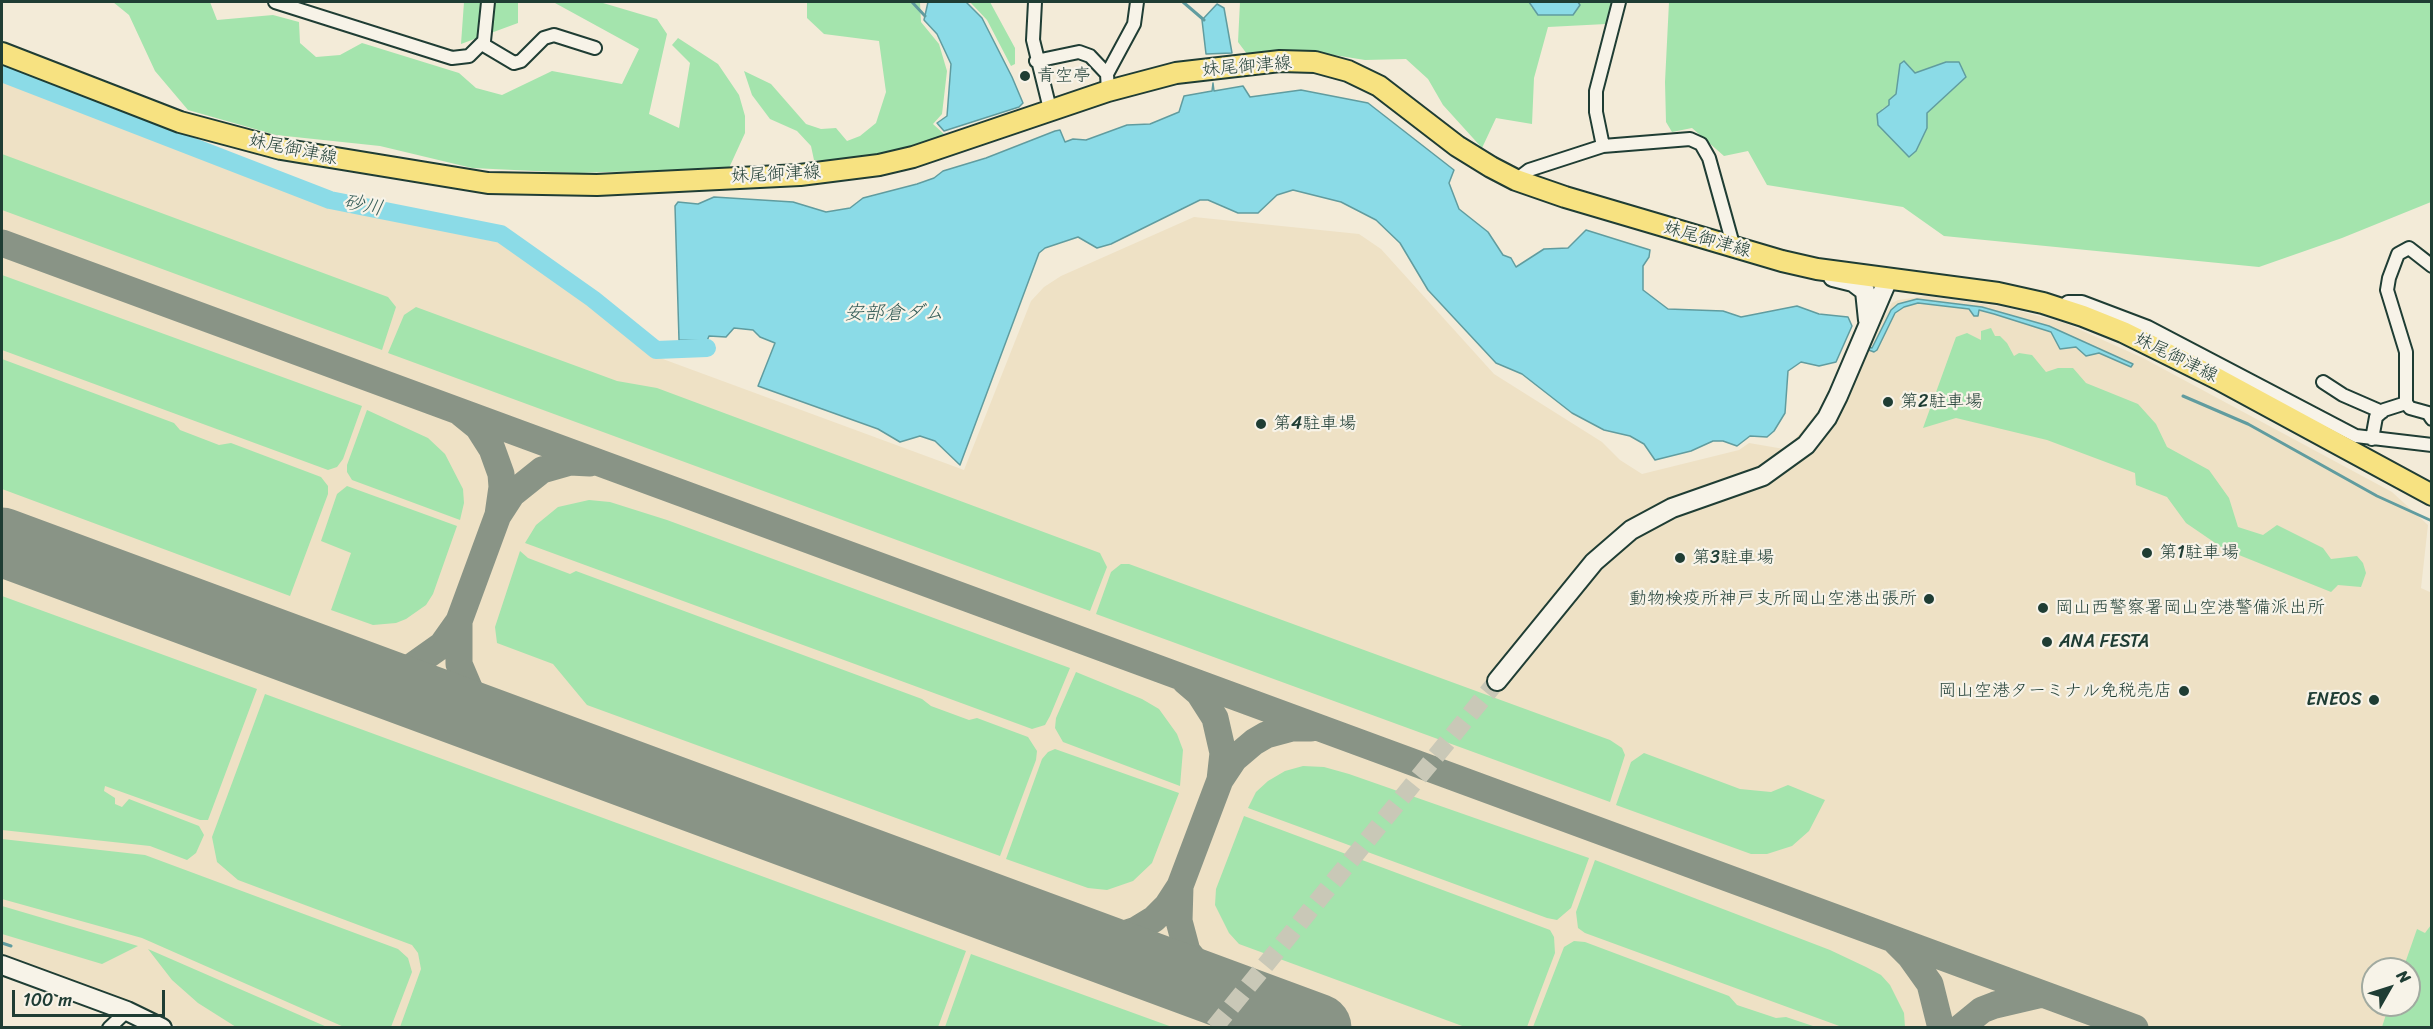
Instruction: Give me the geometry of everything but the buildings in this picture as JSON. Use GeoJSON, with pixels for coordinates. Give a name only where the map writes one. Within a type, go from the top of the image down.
{"type":"FeatureCollection","features":[{"type":"Feature","properties":{"kind":"main road","name":"妹尾御津線"},"geometry":{"type":"LineString","coordinates":[[2,53],[126,102],[230,136],[333,159],[488,183],[597,185],[844,171],[913,157],[1050,109],[1107,83],[1280,61],[1315,63],[1348,71],[1379,86],[1458,146],[1516,180],[1734,248],[1817,269],[1998,292],[2060,308],[2174,348],[2432,495]]}},
{"type":"Feature","properties":{"kind":"street"},"geometry":{"type":"LineString","coordinates":[[275,2],[452,58],[470,56],[482,44],[487,28],[488,2]]}},
{"type":"Feature","properties":{"kind":"street"},"geometry":{"type":"LineString","coordinates":[[1035,2],[1033,40],[1036,61],[1050,109]]}},
{"type":"Feature","properties":{"kind":"street"},"geometry":{"type":"LineString","coordinates":[[1107,83],[1134,24],[1137,2]]}},
{"type":"Feature","properties":{"kind":"street"},"geometry":{"type":"LineString","coordinates":[[1603,146],[1596,112],[1596,91],[1619,2]]}},
{"type":"Feature","properties":{"kind":"street"},"geometry":{"type":"LineString","coordinates":[[482,44],[514,63],[521,61],[544,38],[554,34],[595,48]]}},
{"type":"Feature","properties":{"kind":"street"},"geometry":{"type":"LineString","coordinates":[[1036,61],[1079,52],[1090,56],[1107,83]]}},
{"type":"Feature","properties":{"kind":"street"},"geometry":{"type":"LineString","coordinates":[[1516,180],[1529,170],[1603,146],[1670,139],[1689,140],[1701,144],[1718,187],[1734,248]]}},
{"type":"Feature","properties":{"kind":"street"},"geometry":{"type":"LineString","coordinates":[[2432,266],[2409,248],[2398,254],[2387,290],[2406,352],[2406,403],[2410,408],[2428,413],[2432,419]]}},
{"type":"Feature","properties":{"kind":"street"},"geometry":{"type":"LineString","coordinates":[[1817,269],[1853,282],[1865,291],[1869,322]]}},
{"type":"Feature","properties":{"kind":"street"},"geometry":{"type":"LineString","coordinates":[[1497,681],[1594,562],[1631,530],[1672,508],[1763,476],[1806,445],[1827,418],[1888,279]]}},
{"type":"Feature","properties":{"kind":"street"},"geometry":{"type":"LineString","coordinates":[[2174,348],[2339,429],[2372,439],[2432,445]]}},
{"type":"Feature","properties":{"kind":"street"},"geometry":{"type":"LineString","coordinates":[[2323,382],[2343,395],[2382,412]]}},
{"type":"Feature","properties":{"kind":"street"},"geometry":{"type":"LineString","coordinates":[[2372,439],[2376,417],[2382,412],[2406,403]]}},
{"type":"Feature","properties":{"kind":"street"},"geometry":{"type":"LineString","coordinates":[[2,965],[127,1011],[162,1028]]}},
{"type":"Feature","properties":{"kind":"street"},"geometry":{"type":"LineString","coordinates":[[109,1028],[127,1011]]}},
{"type":"Feature","properties":{"kind":"shaded area"},"geometry":{"type":"Polygon","coordinates":[[[2,76],[326,207],[501,238],[545,269],[652,355],[964,470],[1031,301],[1044,287],[1061,276],[1194,217],[1359,234],[1381,249],[1494,374],[1602,442],[1620,460],[1642,474],[1739,450],[1749,443],[1784,449],[1791,444],[1824,404],[1858,321],[1859,309],[1885,316],[1892,303],[1898,300],[1927,296],[2004,307],[2065,323],[2143,358],[2392,492],[2428,525],[2421,588],[2432,593],[2431,1027],[180,1027],[2,957],[2,76]]]}},
{"type":"Feature","properties":{"kind":"green space"},"geometry":{"type":"Polygon","coordinates":[[[113,2],[210,2],[217,20],[273,15],[299,22],[300,43],[316,57],[340,55],[362,43],[459,73],[476,88],[502,95],[552,71],[622,84],[639,49],[555,3],[603,3],[657,19],[667,34],[649,114],[679,128],[690,63],[672,45],[678,38],[718,64],[739,95],[745,116],[745,133],[729,168],[577,173],[472,168],[380,146],[276,135],[188,110],[155,71],[129,15],[113,2]]]}},
{"type":"Feature","properties":{"kind":"green space"},"geometry":{"type":"Polygon","coordinates":[[[464,2],[518,2],[518,23],[461,44],[464,2]]]}},
{"type":"Feature","properties":{"kind":"green space"},"geometry":{"type":"Polygon","coordinates":[[[807,2],[920,2],[921,22],[939,44],[947,71],[942,114],[933,124],[945,135],[911,150],[853,162],[814,160],[811,146],[797,131],[770,119],[752,95],[744,71],[771,84],[806,124],[821,129],[836,128],[847,141],[860,136],[876,123],[886,92],[879,41],[824,34],[807,18],[807,2]]]}},
{"type":"Feature","properties":{"kind":"green space"},"geometry":{"type":"Polygon","coordinates":[[[970,2],[990,2],[1015,48],[1015,64],[1011,66],[987,20],[970,2]]]}},
{"type":"Feature","properties":{"kind":"green space"},"geometry":{"type":"Polygon","coordinates":[[[1240,2],[1529,2],[1532,8],[1580,5],[1578,2],[1612,2],[1606,24],[1548,27],[1534,78],[1532,124],[1496,118],[1482,148],[1443,105],[1428,79],[1406,59],[1365,60],[1321,53],[1247,54],[1238,42],[1240,2]]]}},
{"type":"Feature","properties":{"kind":"green space"},"geometry":{"type":"Polygon","coordinates":[[[1669,2],[2431,2],[2431,202],[2342,238],[2259,267],[1944,236],[1903,207],[1767,185],[1748,151],[1724,156],[1692,128],[1672,132],[1666,122],[1665,82],[1669,2]],[[1904,61],[1900,64],[1896,94],[1889,100],[1889,105],[1882,109],[1909,157],[1916,151],[1927,128],[1927,113],[1966,77],[1937,65],[1915,73],[1904,61]]]}},
{"type":"Feature","properties":{"kind":"green space"},"geometry":{"type":"Polygon","coordinates":[[[2,154],[388,297],[396,307],[382,350],[2,210],[2,154]]]}},
{"type":"Feature","properties":{"kind":"green space"},"geometry":{"type":"Polygon","coordinates":[[[2,275],[362,406],[343,459],[337,467],[328,470],[2,350],[2,275]]]}},
{"type":"Feature","properties":{"kind":"green space"},"geometry":{"type":"Polygon","coordinates":[[[416,307],[617,381],[657,388],[1100,553],[1107,567],[1090,611],[388,353],[404,315],[416,307]]]}},
{"type":"Feature","properties":{"kind":"green space"},"geometry":{"type":"Polygon","coordinates":[[[1991,328],[1995,336],[2000,336],[2007,343],[2014,356],[2019,353],[2032,355],[2046,372],[2058,368],[2073,368],[2086,383],[2138,404],[2156,424],[2167,447],[2209,470],[2229,498],[2238,527],[2263,535],[2277,525],[2323,548],[2331,559],[2357,556],[2363,563],[2366,573],[2361,587],[2338,585],[2331,592],[2224,549],[2186,523],[2167,497],[2136,485],[2135,473],[2047,440],[1956,418],[1923,428],[1956,337],[1967,333],[1981,340],[1981,331],[1991,328]]]}},
{"type":"Feature","properties":{"kind":"green space"},"geometry":{"type":"Polygon","coordinates":[[[2,359],[174,423],[180,430],[219,445],[231,443],[321,477],[328,486],[328,494],[290,596],[2,489],[2,359]]]}},
{"type":"Feature","properties":{"kind":"green space"},"geometry":{"type":"Polygon","coordinates":[[[367,410],[428,438],[445,454],[463,489],[464,503],[460,520],[352,480],[347,472],[347,465],[367,410]]]}},
{"type":"Feature","properties":{"kind":"green space"},"geometry":{"type":"Polygon","coordinates":[[[347,486],[457,526],[433,594],[426,605],[396,623],[373,625],[331,610],[351,553],[321,541],[337,494],[347,486]]]}},
{"type":"Feature","properties":{"kind":"green space"},"geometry":{"type":"Polygon","coordinates":[[[589,500],[610,502],[667,520],[1070,668],[1045,725],[1032,729],[525,543],[536,525],[558,507],[589,500]]]}},
{"type":"Feature","properties":{"kind":"green space"},"geometry":{"type":"Polygon","coordinates":[[[520,551],[528,558],[570,574],[576,571],[922,699],[931,706],[969,720],[977,718],[1028,737],[1037,751],[1036,760],[1000,856],[587,705],[553,664],[497,643],[495,627],[520,551]]]}},
{"type":"Feature","properties":{"kind":"green space"},"geometry":{"type":"Polygon","coordinates":[[[1121,564],[1129,564],[1610,740],[1622,748],[1625,755],[1610,802],[1096,614],[1111,572],[1121,564]]]}},
{"type":"Feature","properties":{"kind":"green space"},"geometry":{"type":"Polygon","coordinates":[[[2,596],[257,689],[208,820],[200,820],[105,786],[104,791],[115,798],[115,804],[122,807],[129,799],[199,826],[204,835],[196,853],[187,860],[150,846],[2,830],[2,596]]]}},
{"type":"Feature","properties":{"kind":"green space"},"geometry":{"type":"Polygon","coordinates":[[[1076,672],[1142,699],[1159,709],[1177,734],[1183,750],[1180,786],[1063,742],[1055,728],[1056,718],[1076,672]]]}},
{"type":"Feature","properties":{"kind":"green space"},"geometry":{"type":"Polygon","coordinates":[[[265,694],[966,951],[938,1027],[400,1027],[421,969],[418,953],[412,945],[238,880],[217,862],[212,837],[265,694]]]}},
{"type":"Feature","properties":{"kind":"green space"},"geometry":{"type":"Polygon","coordinates":[[[1055,749],[1179,793],[1152,863],[1133,881],[1107,890],[1088,888],[1006,859],[1042,759],[1048,752],[1055,749]]]}},
{"type":"Feature","properties":{"kind":"green space"},"geometry":{"type":"Polygon","coordinates":[[[1644,753],[1740,789],[1771,792],[1788,785],[1825,800],[1809,831],[1792,846],[1767,854],[1751,854],[1616,805],[1631,762],[1644,753]]]}},
{"type":"Feature","properties":{"kind":"green space"},"geometry":{"type":"Polygon","coordinates":[[[1303,766],[1324,767],[1349,774],[1589,858],[1571,908],[1557,920],[1547,918],[1248,808],[1256,792],[1268,781],[1285,771],[1303,766]]]}},
{"type":"Feature","properties":{"kind":"green space"},"geometry":{"type":"Polygon","coordinates":[[[1244,816],[1550,930],[1554,937],[1555,953],[1527,1027],[1465,1027],[1239,944],[1229,933],[1215,905],[1216,889],[1244,816]]]}},
{"type":"Feature","properties":{"kind":"green space"},"geometry":{"type":"Polygon","coordinates":[[[2,839],[145,855],[398,949],[408,958],[412,972],[391,1027],[344,1027],[142,938],[2,899],[2,839]]]}},
{"type":"Feature","properties":{"kind":"green space"},"geometry":{"type":"Polygon","coordinates":[[[1595,860],[1830,950],[1881,975],[1890,985],[1904,1013],[1905,1027],[1842,1027],[1585,933],[1578,928],[1576,912],[1595,860]]]}},
{"type":"Feature","properties":{"kind":"green space"},"geometry":{"type":"Polygon","coordinates":[[[2,906],[138,946],[102,964],[2,934],[2,906]]]}},
{"type":"Feature","properties":{"kind":"green space"},"geometry":{"type":"Polygon","coordinates":[[[2431,925],[2431,1027],[2382,1027],[2385,1017],[2421,1017],[2421,957],[2407,957],[2417,929],[2425,933],[2431,925]]]}},
{"type":"Feature","properties":{"kind":"green space"},"geometry":{"type":"Polygon","coordinates":[[[1574,941],[1585,942],[1729,996],[1737,1005],[1776,1018],[1786,1017],[1816,1027],[1533,1027],[1564,947],[1574,941]]]}},
{"type":"Feature","properties":{"kind":"green space"},"geometry":{"type":"Polygon","coordinates":[[[148,949],[327,1027],[236,1027],[198,1003],[172,980],[148,949]]]}},
{"type":"Feature","properties":{"kind":"green space"},"geometry":{"type":"Polygon","coordinates":[[[971,954],[1172,1027],[945,1027],[971,954]]]}},
{"type":"Feature","properties":{"kind":"water"},"geometry":{"type":"Polygon","coordinates":[[[928,2],[966,2],[982,18],[1023,103],[1019,107],[944,131],[937,123],[947,116],[951,64],[937,34],[924,20],[928,2]]]}},
{"type":"Feature","properties":{"kind":"water"},"geometry":{"type":"Polygon","coordinates":[[[1529,2],[1578,2],[1580,5],[1573,15],[1538,15],[1529,2]]]}},
{"type":"Feature","properties":{"kind":"water"},"geometry":{"type":"Polygon","coordinates":[[[1217,4],[1224,8],[1232,53],[1206,54],[1202,20],[1217,4]]]}},
{"type":"Feature","properties":{"kind":"water"},"geometry":{"type":"Polygon","coordinates":[[[1904,61],[1915,73],[1946,62],[1959,62],[1966,77],[1927,113],[1927,128],[1916,151],[1909,157],[1878,125],[1877,114],[1889,105],[1889,100],[1896,94],[1900,64],[1904,61]]]}},
{"type":"Feature","properties":{"kind":"water","name":"安部倉ダム"},"geometry":{"type":"Polygon","coordinates":[[[1213,83],[1214,91],[1243,86],[1250,97],[1301,90],[1368,103],[1454,170],[1449,183],[1459,209],[1488,232],[1503,255],[1511,258],[1516,267],[1544,249],[1568,248],[1586,230],[1650,250],[1649,257],[1643,266],[1643,290],[1668,309],[1723,311],[1741,317],[1797,306],[1819,314],[1848,317],[1852,326],[1836,362],[1819,366],[1801,362],[1788,371],[1785,413],[1774,431],[1767,437],[1750,436],[1737,446],[1723,441],[1713,441],[1691,451],[1655,460],[1644,444],[1630,436],[1604,430],[1572,413],[1522,374],[1496,363],[1428,290],[1400,243],[1376,220],[1341,202],[1293,190],[1277,195],[1258,213],[1238,213],[1208,200],[1200,200],[1111,244],[1097,248],[1078,237],[1045,248],[1039,253],[960,465],[935,441],[920,436],[900,442],[878,429],[758,386],[775,343],[760,337],[753,330],[734,328],[726,337],[709,336],[707,341],[679,340],[675,206],[678,202],[698,204],[714,197],[793,202],[826,212],[850,208],[863,198],[917,184],[934,178],[943,171],[986,158],[1055,131],[1060,130],[1065,142],[1073,139],[1086,140],[1127,125],[1150,124],[1179,112],[1184,96],[1212,91],[1213,83]]]}},
{"type":"Feature","properties":{"kind":"water"},"geometry":{"type":"Polygon","coordinates":[[[1917,299],[1982,307],[2049,326],[2133,364],[2131,367],[2099,353],[2086,356],[2076,347],[2060,349],[2051,332],[1994,314],[1979,310],[1978,316],[1974,316],[1969,309],[1918,303],[1904,307],[1895,313],[1877,350],[1874,352],[1866,349],[1867,347],[1872,348],[1891,310],[1898,304],[1917,299]]]}},
{"type":"Feature","properties":{"kind":"waterway"},"geometry":{"type":"LineString","coordinates":[[912,2],[925,16]]}},
{"type":"Feature","properties":{"kind":"waterway"},"geometry":{"type":"LineString","coordinates":[[1183,2],[1204,20]]}},
{"type":"Feature","properties":{"kind":"waterway","name":"砂川"},"geometry":{"type":"LineString","coordinates":[[2,73],[330,200],[501,234],[593,299],[656,350],[707,348]]}},
{"type":"Feature","properties":{"kind":"waterway"},"geometry":{"type":"LineString","coordinates":[[2183,396],[2248,424],[2377,496],[2432,521]]}},
{"type":"Feature","properties":{"kind":"waterway"},"geometry":{"type":"LineString","coordinates":[[2,943],[11,946]]}},
{"type":"Feature","properties":{"kind":"taxiway"},"geometry":{"type":"LineString","coordinates":[[2,243],[2135,1028]]}},
{"type":"Feature","properties":{"kind":"taxiway"},"geometry":{"type":"LineString","coordinates":[[462,414],[478,427],[492,449],[501,474],[502,487],[498,515],[459,621],[459,664],[473,697],[493,718],[510,730]]}},
{"type":"Feature","properties":{"kind":"taxiway"},"geometry":{"type":"LineString","coordinates":[[499,514],[512,494],[542,470],[570,462],[590,463]]}},
{"type":"Feature","properties":{"kind":"taxiway"},"geometry":{"type":"LineString","coordinates":[[345,669],[378,674],[411,667],[442,645],[459,621]]}},
{"type":"Feature","properties":{"kind":"taxiway"},"geometry":{"type":"LineString","coordinates":[[1185,681],[1199,693],[1215,718],[1223,753],[1220,780]]}},
{"type":"Feature","properties":{"kind":"taxiway"},"geometry":{"type":"LineString","coordinates":[[1066,935],[1096,939],[1115,937],[1136,930],[1154,919],[1167,906],[1180,886],[1220,780],[1234,759],[1266,735],[1292,728],[1311,728]]}},
{"type":"Feature","properties":{"kind":"taxiway"},"geometry":{"type":"LineString","coordinates":[[1180,886],[1179,921],[1187,951],[1210,979],[1241,999]]}},
{"type":"Feature","properties":{"kind":"taxiway"},"geometry":{"type":"LineString","coordinates":[[1896,942],[1910,956],[1930,984],[1941,1028]]}},
{"type":"Feature","properties":{"kind":"taxiway"},"geometry":{"type":"LineString","coordinates":[[1960,1028],[1982,1010],[2042,994]]}},
{"type":"Feature","properties":{"kind":"runway"},"geometry":{"type":"LineString","coordinates":[[2,542],[1317,1028]]}},
{"type":"Feature","properties":{"kind":"tunnel"},"geometry":{"type":"LineString","coordinates":[[1214,1028],[1497,681]]}},
{"type":"Feature","properties":{"kind":"place","name":"青空亭"},"geometry":{"type":"Point","coordinates":[1025,76]}},
{"type":"Feature","properties":{"kind":"place","name":"第2駐車場"},"geometry":{"type":"Point","coordinates":[1888,402]}},
{"type":"Feature","properties":{"kind":"place","name":"第4駐車場"},"geometry":{"type":"Point","coordinates":[1261,424]}},
{"type":"Feature","properties":{"kind":"place","name":"第1駐車場"},"geometry":{"type":"Point","coordinates":[2147,553]}},
{"type":"Feature","properties":{"kind":"place","name":"第3駐車場"},"geometry":{"type":"Point","coordinates":[1680,558]}},
{"type":"Feature","properties":{"kind":"place","name":"動物検疫所神戸支所岡山空港出張所"},"geometry":{"type":"Point","coordinates":[1929,599]}},
{"type":"Feature","properties":{"kind":"place","name":"岡山西警察署岡山空港警備派出所"},"geometry":{"type":"Point","coordinates":[2043,608]}},
{"type":"Feature","properties":{"kind":"place","name":"ANA FESTA"},"geometry":{"type":"Point","coordinates":[2047,642]}},
{"type":"Feature","properties":{"kind":"place","name":"岡山空港ターミナル免税売店"},"geometry":{"type":"Point","coordinates":[2184,691]}},
{"type":"Feature","properties":{"kind":"place","name":"ENEOS"},"geometry":{"type":"Point","coordinates":[2374,700]}}]}
